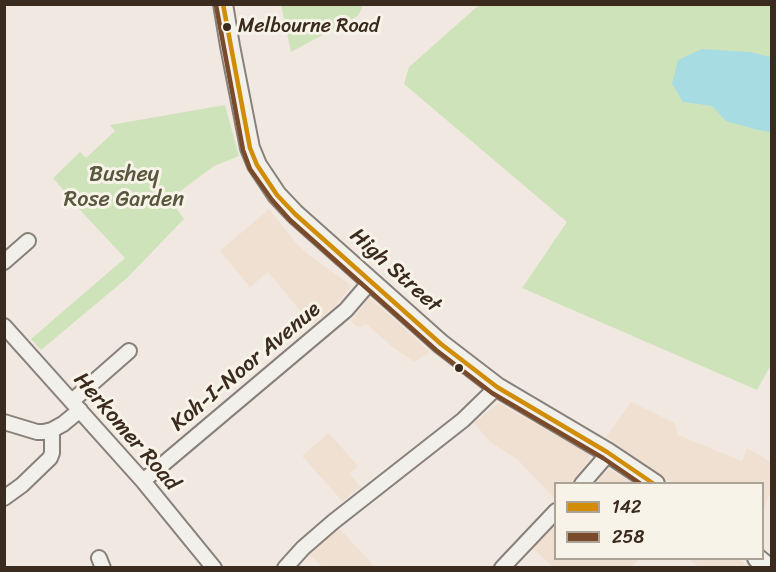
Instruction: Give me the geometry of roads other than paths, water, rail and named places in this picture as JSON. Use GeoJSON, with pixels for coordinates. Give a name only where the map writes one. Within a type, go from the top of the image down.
{"type":"FeatureCollection","features":[{"type":"Feature","properties":{"kind":"main road","name":"High Street"},"geometry":{"type":"LineString","coordinates":[[223,4],[250,148],[257,165],[277,195],[295,214],[441,344],[497,387],[653,482]]}},
{"type":"Feature","properties":{"kind":"street"},"geometry":{"type":"LineString","coordinates":[[4,262],[28,241]]}},
{"type":"Feature","properties":{"kind":"street","name":"Koh-I-Noor Avenue"},"geometry":{"type":"LineString","coordinates":[[143,481],[346,310],[371,281]]}},
{"type":"Feature","properties":{"kind":"street","name":"Herkomer Road"},"geometry":{"type":"LineString","coordinates":[[4,326],[143,481],[214,567]]}},
{"type":"Feature","properties":{"kind":"street"},"geometry":{"type":"LineString","coordinates":[[4,422],[37,432],[52,430],[63,424],[76,406],[129,351]]}},
{"type":"Feature","properties":{"kind":"street"},"geometry":{"type":"LineString","coordinates":[[285,567],[333,522],[464,420],[497,387]]}},
{"type":"Feature","properties":{"kind":"street"},"geometry":{"type":"LineString","coordinates":[[4,498],[22,485],[50,458],[52,430]]}},
{"type":"Feature","properties":{"kind":"street"},"geometry":{"type":"LineString","coordinates":[[583,482],[607,452]]}},
{"type":"Feature","properties":{"kind":"street"},"geometry":{"type":"LineString","coordinates":[[502,567],[554,512]]}},
{"type":"Feature","properties":{"kind":"water"},"geometry":{"type":"Polygon","coordinates":[[[702,49],[750,52],[771,57],[771,132],[726,121],[712,106],[683,102],[672,84],[678,60],[702,49]]]}},
{"type":"Feature","properties":{"kind":"place","name":"Melbourne Road"},"geometry":{"type":"Point","coordinates":[227,27]}},
{"type":"Feature","properties":{"kind":"park label","name":"Bushey Rose Garden"},"geometry":{"type":"Point","coordinates":[124,188]}}]}
